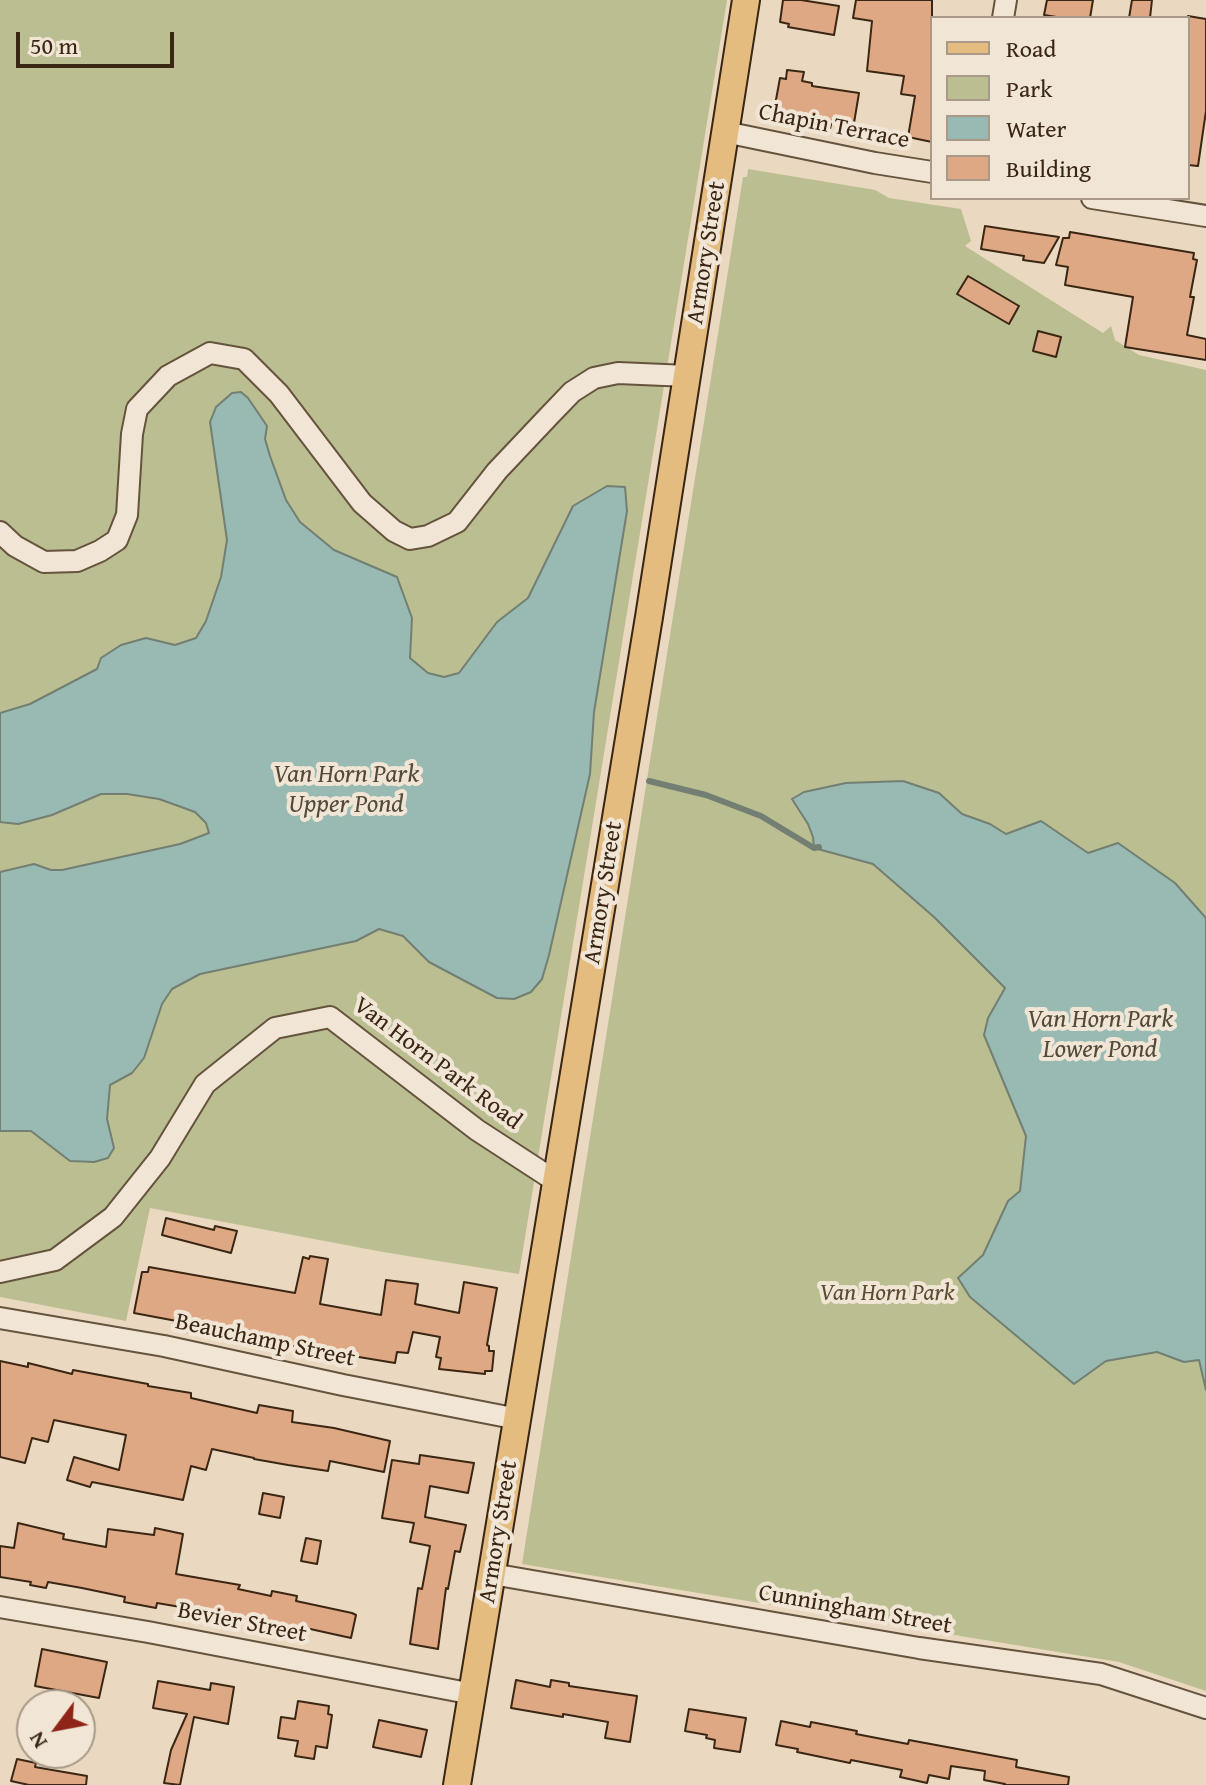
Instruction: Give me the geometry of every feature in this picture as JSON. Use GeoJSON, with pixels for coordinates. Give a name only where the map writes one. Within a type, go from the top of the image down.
{"type":"FeatureCollection","features":[{"type":"Feature","properties":{"kind":"main road","name":"Armory Street"},"geometry":{"type":"LineString","coordinates":[[457,1785],[688,376],[746,0]]}},
{"type":"Feature","properties":{"kind":"street","name":"Chapin Terrace"},"geometry":{"type":"LineString","coordinates":[[725,132],[930,172]]}},
{"type":"Feature","properties":{"kind":"street"},"geometry":{"type":"LineString","coordinates":[[1105,200],[1206,216]]}},
{"type":"Feature","properties":{"kind":"street"},"geometry":{"type":"LineString","coordinates":[[0,532],[15,546],[44,562],[77,561],[117,540],[127,515],[132,434],[137,409],[168,376],[210,353],[244,359],[279,394],[362,503],[394,531],[410,539],[428,536],[457,522],[497,471],[548,417],[572,392],[594,378],[618,373],[688,376]]}},
{"type":"Feature","properties":{"kind":"street","name":"Van Horn Park Road"},"geometry":{"type":"LineString","coordinates":[[0,1272],[55,1260],[113,1217],[160,1158],[205,1084],[275,1028],[330,1017],[477,1130],[557,1182]]}},
{"type":"Feature","properties":{"kind":"street","name":"Beauchamp Street"},"geometry":{"type":"LineString","coordinates":[[0,1318],[164,1346],[518,1419]]}},
{"type":"Feature","properties":{"kind":"street","name":"Cunningham Street"},"geometry":{"type":"LineString","coordinates":[[492,1574],[919,1648],[1101,1674],[1206,1708]]}},
{"type":"Feature","properties":{"kind":"street","name":"Bevier Street"},"geometry":{"type":"LineString","coordinates":[[0,1607],[473,1694]]}},
{"type":"Feature","properties":{"kind":"green space"},"geometry":{"type":"Polygon","coordinates":[[[0,0],[727,0],[519,1274],[150,1208],[126,1321],[0,1297],[0,0]]]}},
{"type":"Feature","properties":{"kind":"green space","name":"Van Horn Park"},"geometry":{"type":"Polygon","coordinates":[[[748,169],[875,190],[889,198],[961,209],[971,241],[965,246],[1103,333],[1111,326],[1115,340],[1139,355],[1206,370],[1206,1691],[1119,1662],[522,1564],[743,177],[747,177],[748,169]]]}},
{"type":"Feature","properties":{"kind":"water","name":"Van Horn Park Upper Pond"},"geometry":{"type":"Polygon","coordinates":[[[241,392],[267,426],[265,439],[270,456],[286,500],[300,522],[334,550],[397,577],[412,618],[410,658],[428,673],[444,677],[459,673],[497,622],[528,598],[573,506],[607,486],[625,487],[627,511],[594,712],[590,774],[549,955],[542,979],[531,992],[514,999],[497,998],[429,962],[403,936],[379,929],[356,941],[200,974],[172,989],[162,1004],[144,1058],[132,1073],[110,1085],[107,1119],[114,1148],[108,1158],[94,1162],[70,1161],[31,1131],[0,1131],[0,872],[34,864],[62,870],[180,844],[209,833],[206,823],[195,812],[159,799],[127,794],[101,794],[52,815],[18,824],[0,822],[0,713],[30,704],[97,669],[101,658],[121,645],[146,638],[175,645],[196,638],[206,621],[221,577],[227,540],[210,422],[216,407],[232,393],[241,392]]]}},
{"type":"Feature","properties":{"kind":"water","name":"Van Horn Park Lower Pond"},"geometry":{"type":"Polygon","coordinates":[[[903,781],[939,793],[962,814],[990,824],[1006,834],[1041,821],[1088,853],[1118,843],[1175,883],[1206,918],[1206,1390],[1199,1360],[1184,1362],[1157,1352],[1106,1361],[1074,1384],[970,1297],[958,1278],[983,1255],[1008,1201],[1020,1191],[1026,1136],[984,1035],[988,1018],[1005,988],[934,917],[873,864],[814,848],[808,824],[792,799],[804,792],[846,783],[903,781]]]}},
{"type":"Feature","properties":{"kind":"building"},"geometry":{"type":"Polygon","coordinates":[[[783,0],[839,6],[834,35],[788,27],[789,24],[780,22],[783,0]]]}},
{"type":"Feature","properties":{"kind":"building"},"geometry":{"type":"Polygon","coordinates":[[[856,0],[932,0],[930,142],[908,137],[915,96],[901,94],[904,76],[867,71],[872,21],[853,18],[856,0]]]}},
{"type":"Feature","properties":{"kind":"building"},"geometry":{"type":"Polygon","coordinates":[[[1047,0],[1093,0],[1090,16],[1044,15],[1047,0]]]}},
{"type":"Feature","properties":{"kind":"building"},"geometry":{"type":"Polygon","coordinates":[[[1132,0],[1152,0],[1150,16],[1129,16],[1132,0]]]}},
{"type":"Feature","properties":{"kind":"building"},"geometry":{"type":"Polygon","coordinates":[[[1190,16],[1206,19],[1206,111],[1198,166],[1190,165],[1190,16]]]}},
{"type":"Feature","properties":{"kind":"building"},"geometry":{"type":"Polygon","coordinates":[[[787,70],[804,72],[802,81],[812,83],[812,86],[859,93],[854,123],[832,120],[830,129],[803,126],[803,121],[773,116],[780,78],[786,79],[787,70]]]}},
{"type":"Feature","properties":{"kind":"building"},"geometry":{"type":"Polygon","coordinates":[[[985,226],[1059,237],[1044,263],[1023,260],[1024,256],[981,249],[985,226]]]}},
{"type":"Feature","properties":{"kind":"building"},"geometry":{"type":"Polygon","coordinates":[[[1070,232],[1194,253],[1193,259],[1197,260],[1190,297],[1194,297],[1187,335],[1206,339],[1206,360],[1125,347],[1133,297],[1065,285],[1068,267],[1056,265],[1063,238],[1069,238],[1070,232]]]}},
{"type":"Feature","properties":{"kind":"building"},"geometry":{"type":"Polygon","coordinates":[[[968,276],[1019,306],[1009,324],[957,294],[968,276]]]}},
{"type":"Feature","properties":{"kind":"building"},"geometry":{"type":"Polygon","coordinates":[[[1038,331],[1061,337],[1056,357],[1033,351],[1038,331]]]}},
{"type":"Feature","properties":{"kind":"building"},"geometry":{"type":"Polygon","coordinates":[[[166,1218],[214,1230],[215,1226],[237,1231],[231,1253],[162,1235],[166,1218]]]}},
{"type":"Feature","properties":{"kind":"building"},"geometry":{"type":"Polygon","coordinates":[[[310,1256],[328,1259],[320,1304],[381,1315],[386,1280],[418,1284],[415,1304],[459,1313],[464,1282],[497,1288],[487,1345],[489,1351],[494,1351],[492,1371],[485,1371],[485,1374],[439,1369],[441,1358],[436,1357],[440,1337],[413,1332],[408,1353],[397,1352],[395,1363],[248,1336],[246,1343],[181,1331],[182,1322],[134,1313],[142,1272],[148,1272],[149,1267],[295,1293],[303,1257],[309,1259],[310,1256]]]}},
{"type":"Feature","properties":{"kind":"building"},"geometry":{"type":"Polygon","coordinates":[[[0,1361],[148,1384],[191,1393],[191,1398],[257,1413],[259,1405],[293,1411],[292,1422],[390,1441],[384,1472],[330,1461],[328,1471],[212,1449],[206,1470],[191,1466],[183,1500],[92,1482],[90,1487],[67,1480],[74,1457],[119,1470],[126,1435],[54,1420],[48,1442],[32,1438],[25,1463],[0,1457],[0,1361]]]}},
{"type":"Feature","properties":{"kind":"building"},"geometry":{"type":"Polygon","coordinates":[[[420,1455],[474,1463],[468,1493],[430,1486],[425,1517],[466,1525],[460,1552],[455,1551],[446,1588],[438,1649],[410,1644],[418,1588],[422,1589],[430,1546],[410,1542],[414,1523],[382,1518],[392,1460],[419,1464],[420,1455]]]}},
{"type":"Feature","properties":{"kind":"building"},"geometry":{"type":"Polygon","coordinates":[[[263,1493],[284,1497],[280,1518],[259,1514],[263,1493]]]}},
{"type":"Feature","properties":{"kind":"building"},"geometry":{"type":"Polygon","coordinates":[[[18,1523],[64,1534],[63,1539],[106,1547],[108,1529],[154,1535],[155,1528],[183,1534],[176,1574],[240,1585],[238,1589],[271,1596],[272,1591],[297,1596],[296,1601],[352,1613],[356,1615],[351,1638],[157,1603],[156,1608],[124,1602],[125,1597],[82,1588],[48,1582],[46,1588],[0,1577],[0,1546],[14,1548],[18,1523]]]}},
{"type":"Feature","properties":{"kind":"building"},"geometry":{"type":"Polygon","coordinates":[[[306,1538],[321,1541],[317,1564],[301,1561],[306,1538]]]}},
{"type":"Feature","properties":{"kind":"building"},"geometry":{"type":"Polygon","coordinates":[[[42,1649],[107,1662],[99,1698],[96,1697],[96,1689],[35,1686],[42,1649]]]}},
{"type":"Feature","properties":{"kind":"building"},"geometry":{"type":"Polygon","coordinates":[[[516,1680],[550,1687],[551,1680],[569,1683],[569,1686],[637,1696],[630,1742],[605,1738],[608,1722],[511,1708],[516,1680]]]}},
{"type":"Feature","properties":{"kind":"building"},"geometry":{"type":"Polygon","coordinates":[[[158,1681],[210,1690],[211,1683],[234,1687],[228,1724],[194,1717],[180,1785],[164,1783],[171,1750],[187,1714],[153,1708],[158,1681]]]}},
{"type":"Feature","properties":{"kind":"building"},"geometry":{"type":"Polygon","coordinates":[[[298,1701],[329,1706],[328,1714],[332,1715],[327,1748],[316,1746],[314,1759],[295,1756],[298,1741],[278,1738],[281,1717],[295,1719],[298,1701]]]}},
{"type":"Feature","properties":{"kind":"building"},"geometry":{"type":"Polygon","coordinates":[[[689,1709],[746,1718],[740,1752],[714,1748],[715,1740],[706,1738],[707,1735],[685,1731],[689,1709]]]}},
{"type":"Feature","properties":{"kind":"building"},"geometry":{"type":"Polygon","coordinates":[[[379,1720],[427,1730],[421,1757],[373,1747],[379,1720]]]}},
{"type":"Feature","properties":{"kind":"building"},"geometry":{"type":"Polygon","coordinates":[[[781,1721],[810,1727],[811,1722],[908,1744],[909,1740],[1017,1760],[1016,1767],[1069,1777],[1068,1785],[1004,1785],[984,1780],[985,1771],[951,1766],[949,1779],[929,1775],[927,1783],[900,1777],[902,1770],[851,1760],[850,1763],[776,1745],[781,1721]]]}},
{"type":"Feature","properties":{"kind":"building"},"geometry":{"type":"Polygon","coordinates":[[[16,1763],[16,1769],[47,1769],[87,1776],[86,1785],[29,1785],[11,1781],[16,1763]]]}},
{"type":"Feature","properties":{"kind":"waterway"},"geometry":{"type":"LineString","coordinates":[[649,781],[706,795],[761,816],[814,848],[819,847]]}}]}
